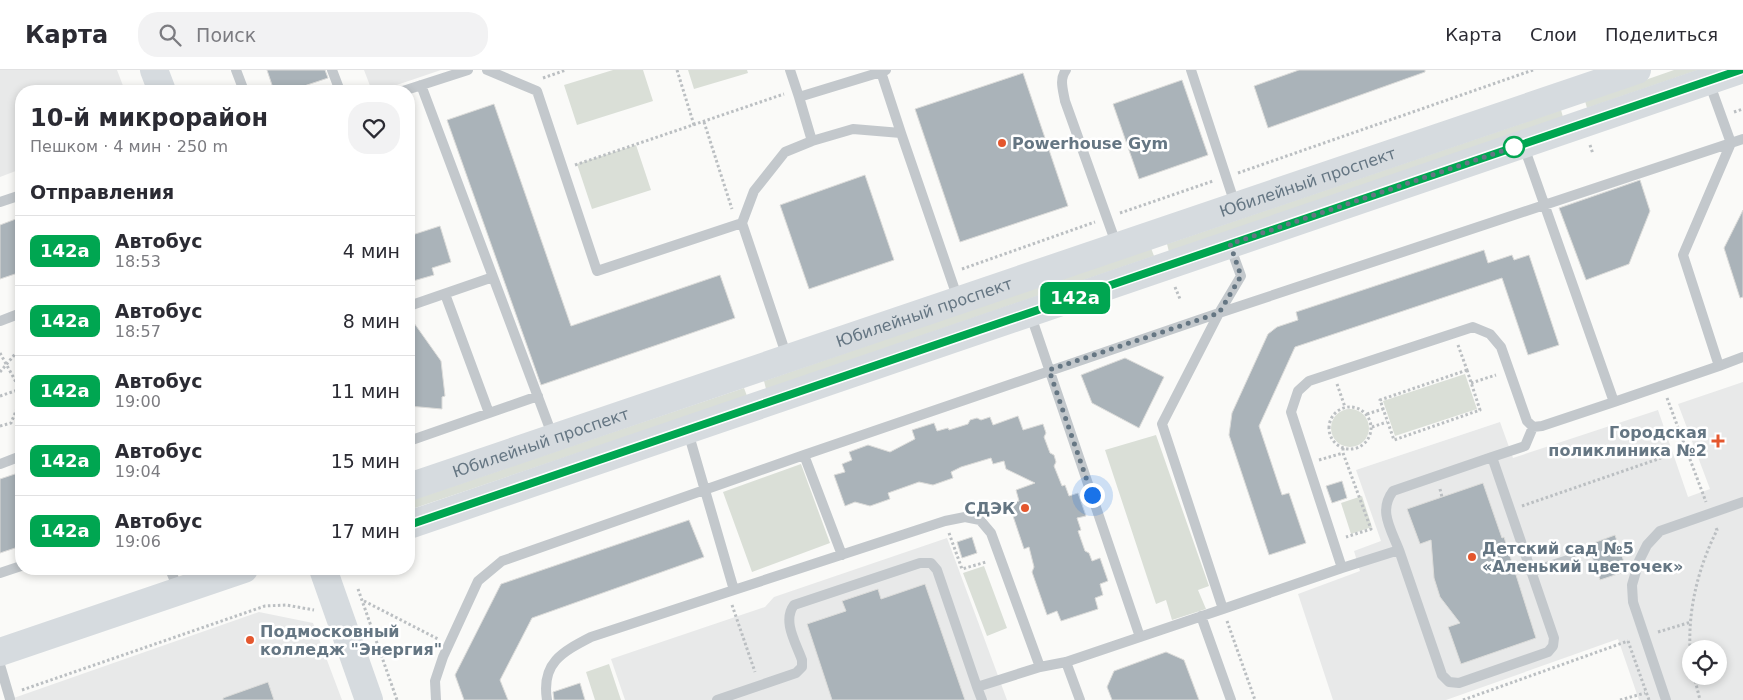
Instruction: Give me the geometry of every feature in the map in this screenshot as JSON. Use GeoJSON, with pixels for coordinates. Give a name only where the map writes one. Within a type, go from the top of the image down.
{"type":"FeatureCollection","features":[{"type":"Feature","properties":{"kind":"street"},"geometry":{"type":"LineString","coordinates":[[154,70],[160,85]]}},
{"type":"Feature","properties":{"kind":"street","name":"Юбилейный проспект"},"geometry":{"type":"LineString","coordinates":[[415,485],[1236,206],[1598,78],[1637,70]]}},
{"type":"Feature","properties":{"kind":"street","name":"Юбилейный проспект"},"geometry":{"type":"LineString","coordinates":[[415,523],[1740,70]]}},
{"type":"Feature","properties":{"kind":"street"},"geometry":{"type":"LineString","coordinates":[[0,652],[175,580],[206,575]]}},
{"type":"Feature","properties":{"kind":"street"},"geometry":{"type":"LineString","coordinates":[[325,575],[369,700]]}},
{"type":"Feature","properties":{"kind":"lane"},"geometry":{"type":"LineString","coordinates":[[236,70],[242,85]]}},
{"type":"Feature","properties":{"kind":"lane"},"geometry":{"type":"LineString","coordinates":[[332,70],[338,85]]}},
{"type":"Feature","properties":{"kind":"lane"},"geometry":{"type":"LineString","coordinates":[[415,87],[468,70]]}},
{"type":"Feature","properties":{"kind":"lane"},"geometry":{"type":"LineString","coordinates":[[487,70],[537,91],[597,271],[739,224]]}},
{"type":"Feature","properties":{"kind":"lane"},"geometry":{"type":"LineString","coordinates":[[790,70],[812,141]]}},
{"type":"Feature","properties":{"kind":"lane"},"geometry":{"type":"LineString","coordinates":[[1066,70],[1063,74],[1062,87],[1065,100],[1118,246]]}},
{"type":"Feature","properties":{"kind":"lane"},"geometry":{"type":"LineString","coordinates":[[1192,70],[1236,206]]}},
{"type":"Feature","properties":{"kind":"lane"},"geometry":{"type":"LineString","coordinates":[[798,94],[884,71],[901,133],[958,300]]}},
{"type":"Feature","properties":{"kind":"lane"},"geometry":{"type":"LineString","coordinates":[[1708,81],[1731,143],[1683,255],[1719,366]]}},
{"type":"Feature","properties":{"kind":"lane"},"geometry":{"type":"LineString","coordinates":[[420,86],[553,438]]}},
{"type":"Feature","properties":{"kind":"lane"},"geometry":{"type":"LineString","coordinates":[[787,358],[739,224],[754,191],[785,152],[812,141],[853,129],[901,133]]}},
{"type":"Feature","properties":{"kind":"lane"},"geometry":{"type":"LineString","coordinates":[[436,700],[435,681],[448,644],[478,580],[502,561],[1049,370],[1743,139]]}},
{"type":"Feature","properties":{"kind":"lane"},"geometry":{"type":"LineString","coordinates":[[1523,144],[1614,402]]}},
{"type":"Feature","properties":{"kind":"lane"},"geometry":{"type":"LineString","coordinates":[[0,202],[15,197]]}},
{"type":"Feature","properties":{"kind":"lane"},"geometry":{"type":"LineString","coordinates":[[1223,608],[1162,424],[1219,313],[1241,276],[1230,244]]}},
{"type":"Feature","properties":{"kind":"lane"},"geometry":{"type":"LineString","coordinates":[[415,304],[493,277]]}},
{"type":"Feature","properties":{"kind":"lane"},"geometry":{"type":"LineString","coordinates":[[445,294],[489,413]]}},
{"type":"Feature","properties":{"kind":"lane"},"geometry":{"type":"LineString","coordinates":[[1030,313],[1140,637]]}},
{"type":"Feature","properties":{"kind":"lane"},"geometry":{"type":"LineString","coordinates":[[0,320],[15,315]]}},
{"type":"Feature","properties":{"kind":"lane"},"geometry":{"type":"LineString","coordinates":[[1342,568],[1291,412],[1293,402],[1302,386],[1309,381],[1453,332],[1473,327],[1490,334],[1500,346],[1527,421],[1533,427]]}},
{"type":"Feature","properties":{"kind":"lane"},"geometry":{"type":"LineString","coordinates":[[1533,427],[1542,426],[1662,386],[1743,357]]}},
{"type":"Feature","properties":{"kind":"lane"},"geometry":{"type":"LineString","coordinates":[[415,439],[538,396]]}},
{"type":"Feature","properties":{"kind":"lane"},"geometry":{"type":"LineString","coordinates":[[1492,457],[1554,638],[1553,646],[1548,652],[1459,683],[1448,682],[1442,675],[1384,509],[1386,500],[1393,491],[1492,457],[1525,446],[1533,427]]}},
{"type":"Feature","properties":{"kind":"lane"},"geometry":{"type":"LineString","coordinates":[[687,430],[734,590]]}},
{"type":"Feature","properties":{"kind":"lane"},"geometry":{"type":"LineString","coordinates":[[804,455],[842,555]]}},
{"type":"Feature","properties":{"kind":"lane"},"geometry":{"type":"LineString","coordinates":[[0,464],[15,458]]}},
{"type":"Feature","properties":{"kind":"lane"},"geometry":{"type":"LineString","coordinates":[[1666,700],[1633,602],[1632,584],[1639,560],[1647,545],[1660,531],[1743,502]]}},
{"type":"Feature","properties":{"kind":"lane"},"geometry":{"type":"LineString","coordinates":[[547,700],[546,680],[551,666],[559,655],[591,637],[945,521],[965,518],[980,520],[991,533],[1040,667]]}},
{"type":"Feature","properties":{"kind":"lane"},"geometry":{"type":"LineString","coordinates":[[977,687],[1040,667],[1066,662],[1399,550]]}},
{"type":"Feature","properties":{"kind":"lane"},"geometry":{"type":"LineString","coordinates":[[1531,572],[1571,559]]}},
{"type":"Feature","properties":{"kind":"lane"},"geometry":{"type":"LineString","coordinates":[[717,700],[796,673],[802,667],[802,660],[788,620],[794,605],[920,563],[931,563],[937,570],[982,700]]}},
{"type":"Feature","properties":{"kind":"lane"},"geometry":{"type":"LineString","coordinates":[[0,573],[15,568]]}},
{"type":"Feature","properties":{"kind":"lane"},"geometry":{"type":"LineString","coordinates":[[1201,616],[1231,700]]}},
{"type":"Feature","properties":{"kind":"lane"},"geometry":{"type":"LineString","coordinates":[[1066,662],[1080,700]]}},
{"type":"Feature","properties":{"kind":"lane"},"geometry":{"type":"LineString","coordinates":[[0,666],[9,697]]}},
{"type":"Feature","properties":{"kind":"path"},"geometry":{"type":"LineString","coordinates":[[677,70],[694,125]]}},
{"type":"Feature","properties":{"kind":"path"},"geometry":{"type":"LineString","coordinates":[[1518,70],[1520,75]]}},
{"type":"Feature","properties":{"kind":"path"},"geometry":{"type":"LineString","coordinates":[[563,169],[694,125],[798,94]]}},
{"type":"Feature","properties":{"kind":"path"},"geometry":{"type":"LineString","coordinates":[[704,122],[739,224]]}},
{"type":"Feature","properties":{"kind":"path"},"geometry":{"type":"LineString","coordinates":[[1453,332],[1480,410],[1394,440],[1380,400],[1466,370]]}},
{"type":"Feature","properties":{"kind":"path"},"geometry":{"type":"LineString","coordinates":[[0,353],[15,380]]}},
{"type":"Feature","properties":{"kind":"path"},"geometry":{"type":"LineString","coordinates":[[0,372],[15,354]]}},
{"type":"Feature","properties":{"kind":"path"},"geometry":{"type":"LineString","coordinates":[[1471,383],[1509,370]]}},
{"type":"Feature","properties":{"kind":"path"},"geometry":{"type":"LineString","coordinates":[[1333,373],[1345,407]]}},
{"type":"Feature","properties":{"kind":"path"},"geometry":{"type":"LineString","coordinates":[[1662,386],[1706,503]]}},
{"type":"Feature","properties":{"kind":"path"},"geometry":{"type":"LineString","coordinates":[[0,396],[15,392]]}},
{"type":"Feature","properties":{"kind":"path"},"geometry":{"type":"LineString","coordinates":[[1354,406],[1367,414],[1372,427],[1369,439],[1363,446],[1356,449],[1343,448],[1333,441],[1329,425],[1332,417],[1345,407],[1354,406]]}},
{"type":"Feature","properties":{"kind":"path"},"geometry":{"type":"LineString","coordinates":[[1367,414],[1383,409]]}},
{"type":"Feature","properties":{"kind":"path"},"geometry":{"type":"LineString","coordinates":[[0,426],[11,423],[15,414]]}},
{"type":"Feature","properties":{"kind":"path"},"geometry":{"type":"LineString","coordinates":[[1372,427],[1388,422]]}},
{"type":"Feature","properties":{"kind":"path"},"geometry":{"type":"LineString","coordinates":[[1333,542],[1371,530],[1342,453],[1343,448]]}},
{"type":"Feature","properties":{"kind":"path"},"geometry":{"type":"LineString","coordinates":[[1307,464],[1342,453]]}},
{"type":"Feature","properties":{"kind":"path"},"geometry":{"type":"LineString","coordinates":[[1510,510],[1661,458]]}},
{"type":"Feature","properties":{"kind":"path"},"geometry":{"type":"LineString","coordinates":[[1689,640],[1691,614],[1698,579],[1706,552],[1717,530],[1710,514]]}},
{"type":"Feature","properties":{"kind":"path"},"geometry":{"type":"LineString","coordinates":[[945,521],[962,569],[986,561],[989,569]]}},
{"type":"Feature","properties":{"kind":"path"},"geometry":{"type":"LineString","coordinates":[[358,588],[397,700]]}},
{"type":"Feature","properties":{"kind":"path"},"geometry":{"type":"LineString","coordinates":[[354,596],[448,644]]}},
{"type":"Feature","properties":{"kind":"path"},"geometry":{"type":"LineString","coordinates":[[9,697],[265,606],[286,605],[318,610]]}},
{"type":"Feature","properties":{"kind":"path"},"geometry":{"type":"LineString","coordinates":[[1223,608],[1255,700]]}},
{"type":"Feature","properties":{"kind":"path"},"geometry":{"type":"LineString","coordinates":[[736,617],[760,685]]}},
{"type":"Feature","properties":{"kind":"path"},"geometry":{"type":"LineString","coordinates":[[1463,700],[1628,641]]}},
{"type":"Feature","properties":{"kind":"path"},"geometry":{"type":"LineString","coordinates":[[1696,685],[1700,700]]}},
{"type":"Feature","properties":{"kind":"path"},"geometry":{"type":"LineString","coordinates":[[1620,700],[1645,693],[1649,700]]}},
{"type":"Feature","properties":{"kind":"shaded area"},"geometry":{"type":"Polygon","coordinates":[[[0,70],[117,70],[123,85],[15,85],[15,171],[0,177],[0,70]]]}},
{"type":"Feature","properties":{"kind":"shaded area"},"geometry":{"type":"Polygon","coordinates":[[[364,70],[441,70],[397,85],[370,85],[364,70]]]}},
{"type":"Feature","properties":{"kind":"shaded area"},"geometry":{"type":"Polygon","coordinates":[[[613,70],[643,70],[653,101],[577,125],[564,85],[613,70]]]}},
{"type":"Feature","properties":{"kind":"shaded area"},"geometry":{"type":"Polygon","coordinates":[[[688,70],[747,70],[748,73],[694,89],[688,70]]]}},
{"type":"Feature","properties":{"kind":"shaded area"},"geometry":{"type":"Polygon","coordinates":[[[1674,70],[1698,70],[1587,108],[1585,101],[1674,70]]]}},
{"type":"Feature","properties":{"kind":"shaded area"},"geometry":{"type":"Polygon","coordinates":[[[1561,110],[1563,117],[1169,252],[1167,244],[1561,110]]]}},
{"type":"Feature","properties":{"kind":"shaded area"},"geometry":{"type":"Polygon","coordinates":[[[636,145],[651,190],[592,209],[577,164],[636,145]]]}},
{"type":"Feature","properties":{"kind":"shaded area"},"geometry":{"type":"Polygon","coordinates":[[[1151,248],[1154,256],[766,389],[764,381],[1151,248]]]}},
{"type":"Feature","properties":{"kind":"shaded area"},"geometry":{"type":"Polygon","coordinates":[[[1465,374],[1477,409],[1395,436],[1383,401],[1465,374]]]}},
{"type":"Feature","properties":{"kind":"shaded area","name":"Детский сад №5 «Аленький цветочек»"},"geometry":{"type":"Polygon","coordinates":[[[1743,382],[1743,700],[1639,700],[1618,639],[1446,700],[1333,700],[1298,594],[1360,571],[1354,551],[1381,541],[1356,470],[1500,422],[1513,458],[1658,410],[1688,497],[1710,489],[1678,404],[1743,382]]]}},
{"type":"Feature","properties":{"kind":"shaded area"},"geometry":{"type":"Polygon","coordinates":[[[744,388],[747,396],[415,508],[415,499],[744,388]]]}},
{"type":"Feature","properties":{"kind":"shaded area"},"geometry":{"type":"Polygon","coordinates":[[[1350,409],[1363,415],[1369,428],[1363,441],[1350,447],[1337,441],[1331,428],[1337,415],[1350,409]]]}},
{"type":"Feature","properties":{"kind":"shaded area"},"geometry":{"type":"Polygon","coordinates":[[[1156,435],[1209,586],[1198,590],[1206,609],[1172,620],[1166,600],[1156,604],[1105,450],[1156,435]]]}},
{"type":"Feature","properties":{"kind":"shaded area"},"geometry":{"type":"Polygon","coordinates":[[[801,464],[830,543],[752,572],[723,492],[801,464]]]}},
{"type":"Feature","properties":{"kind":"shaded area"},"geometry":{"type":"Polygon","coordinates":[[[1362,496],[1372,527],[1351,534],[1341,503],[1362,496]]]}},
{"type":"Feature","properties":{"kind":"shaded area"},"geometry":{"type":"Polygon","coordinates":[[[947,538],[1007,700],[625,700],[611,659],[765,607],[774,597],[947,538]]]}},
{"type":"Feature","properties":{"kind":"shaded area"},"geometry":{"type":"Polygon","coordinates":[[[984,566],[1007,628],[987,636],[963,573],[984,566]]]}},
{"type":"Feature","properties":{"kind":"shaded area","name":"Подмосковный колледж \"Энергия\""},"geometry":{"type":"Polygon","coordinates":[[[259,612],[313,623],[342,700],[8,700],[259,612]]]}},
{"type":"Feature","properties":{"kind":"shaded area"},"geometry":{"type":"Polygon","coordinates":[[[609,664],[621,700],[595,700],[586,672],[609,664]]]}},
{"type":"Feature","properties":{"kind":"building"},"geometry":{"type":"Polygon","coordinates":[[[267,70],[325,70],[328,78],[307,85],[272,85],[267,70]]]}},
{"type":"Feature","properties":{"kind":"building"},"geometry":{"type":"Polygon","coordinates":[[[1299,70],[1425,70],[1425,72],[1268,128],[1254,86],[1299,70]]]}},
{"type":"Feature","properties":{"kind":"building"},"geometry":{"type":"Polygon","coordinates":[[[1023,73],[1068,206],[960,242],[915,109],[1023,73]]]}},
{"type":"Feature","properties":{"kind":"building"},"geometry":{"type":"Polygon","coordinates":[[[1182,80],[1208,155],[1139,179],[1113,104],[1182,80]]]}},
{"type":"Feature","properties":{"kind":"building"},"geometry":{"type":"Polygon","coordinates":[[[494,104],[571,326],[720,275],[735,318],[541,385],[447,120],[494,104]]]}},
{"type":"Feature","properties":{"kind":"building"},"geometry":{"type":"Polygon","coordinates":[[[865,175],[894,260],[809,289],[780,205],[865,175]]]}},
{"type":"Feature","properties":{"kind":"building"},"geometry":{"type":"Polygon","coordinates":[[[1640,180],[1650,211],[1629,264],[1586,280],[1559,208],[1640,180]]]}},
{"type":"Feature","properties":{"kind":"building"},"geometry":{"type":"Polygon","coordinates":[[[1743,210],[1743,297],[1740,298],[1724,248],[1743,210]]]}},
{"type":"Feature","properties":{"kind":"building"},"geometry":{"type":"Polygon","coordinates":[[[15,219],[15,274],[0,279],[0,225],[15,219]]]}},
{"type":"Feature","properties":{"kind":"building"},"geometry":{"type":"Polygon","coordinates":[[[440,226],[451,262],[432,268],[434,275],[415,280],[415,234],[440,226]]]}},
{"type":"Feature","properties":{"kind":"building"},"geometry":{"type":"Polygon","coordinates":[[[1484,250],[1488,263],[1512,255],[1514,260],[1529,255],[1559,345],[1528,355],[1502,278],[1295,347],[1259,426],[1282,495],[1289,493],[1306,543],[1269,555],[1229,435],[1232,413],[1268,334],[1277,327],[1298,320],[1296,312],[1484,250]]]}},
{"type":"Feature","properties":{"kind":"building"},"geometry":{"type":"Polygon","coordinates":[[[415,324],[441,361],[445,396],[442,397],[442,409],[415,407],[415,324]]]}},
{"type":"Feature","properties":{"kind":"building"},"geometry":{"type":"Polygon","coordinates":[[[1125,358],[1164,377],[1139,428],[1092,403],[1081,375],[1125,358]]]}},
{"type":"Feature","properties":{"kind":"building"},"geometry":{"type":"Polygon","coordinates":[[[1018,416],[1023,430],[1043,424],[1046,433],[1044,437],[1050,453],[1054,455],[1056,462],[1054,466],[1062,486],[1065,485],[1069,496],[1078,493],[1086,516],[1077,518],[1081,530],[1078,531],[1085,551],[1089,553],[1092,561],[1100,558],[1108,581],[1100,584],[1103,595],[1095,598],[1098,609],[1061,621],[1057,611],[1047,615],[1032,572],[1034,567],[1029,547],[1024,549],[1009,504],[1019,501],[1016,490],[1035,483],[1006,469],[1004,461],[993,464],[991,458],[961,467],[951,472],[953,478],[933,485],[919,482],[888,493],[890,499],[870,506],[855,502],[845,506],[834,475],[845,472],[842,464],[852,460],[849,452],[868,445],[890,452],[915,439],[912,430],[934,423],[937,431],[948,428],[949,430],[968,424],[970,420],[977,418],[981,420],[990,417],[993,425],[1018,416]]]}},
{"type":"Feature","properties":{"kind":"building"},"geometry":{"type":"Polygon","coordinates":[[[15,474],[15,548],[0,553],[0,479],[15,474]]]}},
{"type":"Feature","properties":{"kind":"building"},"geometry":{"type":"Polygon","coordinates":[[[1342,481],[1347,498],[1332,503],[1326,486],[1342,481]]]}},
{"type":"Feature","properties":{"kind":"building"},"geometry":{"type":"Polygon","coordinates":[[[1483,483],[1502,538],[1504,537],[1536,638],[1461,664],[1448,627],[1460,623],[1440,597],[1434,578],[1431,540],[1420,544],[1407,509],[1483,483]]]}},
{"type":"Feature","properties":{"kind":"building"},"geometry":{"type":"Polygon","coordinates":[[[689,520],[704,557],[532,618],[500,680],[508,700],[464,700],[455,675],[501,584],[689,520]]]}},
{"type":"Feature","properties":{"kind":"building"},"geometry":{"type":"Polygon","coordinates":[[[1615,535],[1627,571],[1600,580],[1588,545],[1615,535]]]}},
{"type":"Feature","properties":{"kind":"building"},"geometry":{"type":"Polygon","coordinates":[[[972,537],[977,553],[962,558],[957,542],[972,537]]]}},
{"type":"Feature","properties":{"kind":"building"},"geometry":{"type":"Polygon","coordinates":[[[925,584],[965,700],[832,700],[807,624],[846,611],[842,601],[878,589],[881,599],[925,584]]]}},
{"type":"Feature","properties":{"kind":"building"},"geometry":{"type":"Polygon","coordinates":[[[1166,652],[1184,660],[1199,700],[1112,700],[1107,687],[1114,671],[1166,652]]]}},
{"type":"Feature","properties":{"kind":"building"},"geometry":{"type":"Polygon","coordinates":[[[268,682],[274,700],[223,700],[223,698],[268,682]]]}},
{"type":"Feature","properties":{"kind":"building"},"geometry":{"type":"Polygon","coordinates":[[[580,683],[585,700],[554,700],[553,692],[580,683]]]}},
{"type":"Feature","properties":{"kind":"bus line","name":"142а"},"geometry":{"type":"LineString","coordinates":[[415,523],[1740,70]]}},
{"type":"Feature","properties":{"kind":"place","name":"Powerhouse Gym"},"geometry":{"type":"Point","coordinates":[1002,143]}},
{"type":"Feature","properties":{"kind":"place","name":"Городская поликлиника №2"},"geometry":{"type":"Point","coordinates":[1718,441]}},
{"type":"Feature","properties":{"kind":"place","name":"СДЭК"},"geometry":{"type":"Point","coordinates":[1025,508]}},
{"type":"Feature","properties":{"kind":"place","name":"Детский сад №5 «Аленький цветочек»"},"geometry":{"type":"Point","coordinates":[1472,557]}},
{"type":"Feature","properties":{"kind":"place","name":"Подмосковный колледж \"Энергия\""},"geometry":{"type":"Point","coordinates":[250,640]}},
{"type":"Feature","properties":{"kind":"route"},"geometry":{"type":"LineString","coordinates":[[1092,495],[1049,370],[1219,313],[1241,276],[1230,244],[1514,147]]}}]}
